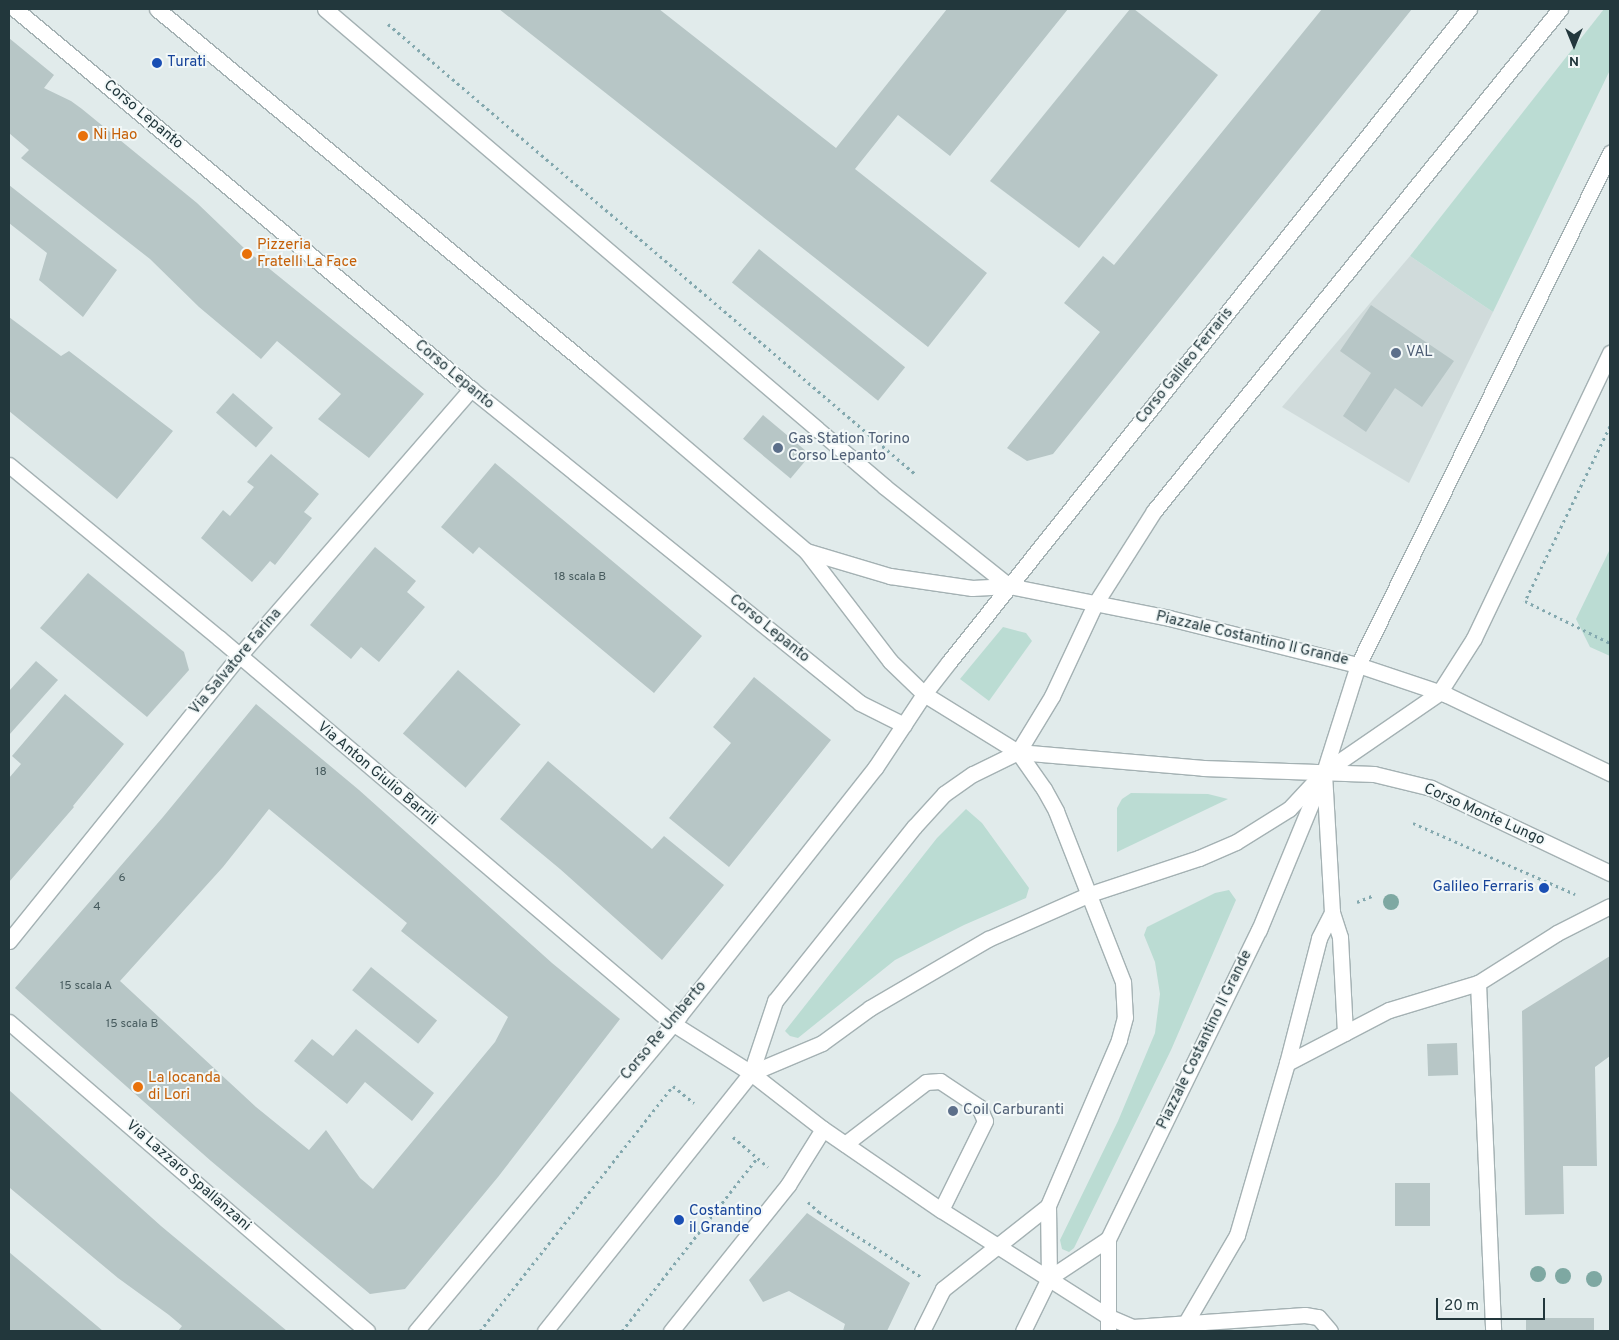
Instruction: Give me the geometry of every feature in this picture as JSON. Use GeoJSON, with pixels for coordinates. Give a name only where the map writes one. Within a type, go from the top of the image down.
{"type":"FeatureCollection","features":[{"type":"Feature","properties":{"kind":"street","name":"Corso Lepanto"},"geometry":{"type":"LineString","coordinates":[[15,9],[471,389],[860,703],[904,725]]}},
{"type":"Feature","properties":{"kind":"street"},"geometry":{"type":"LineString","coordinates":[[157,9],[593,369],[806,551],[890,661],[924,694],[1018,752],[1056,811],[1090,894],[1123,982],[1125,1018],[1119,1040],[1048,1206],[1049,1278],[1023,1331]]}},
{"type":"Feature","properties":{"kind":"street"},"geometry":{"type":"LineString","coordinates":[[325,9],[885,487],[1009,586]]}},
{"type":"Feature","properties":{"kind":"street","name":"Corso Galileo Ferraris"},"geometry":{"type":"LineString","coordinates":[[904,725],[924,694],[1009,586],[1469,9]]}},
{"type":"Feature","properties":{"kind":"street"},"geometry":{"type":"LineString","coordinates":[[1018,752],[1052,696],[1095,604],[1154,511],[1560,9]]}},
{"type":"Feature","properties":{"kind":"street"},"geometry":{"type":"LineString","coordinates":[[1610,153],[1358,665],[1439,693],[1610,773]]}},
{"type":"Feature","properties":{"kind":"street"},"geometry":{"type":"LineString","coordinates":[[545,1331],[751,1073],[775,1001],[914,827],[944,794],[972,774],[1018,752],[1203,768],[1324,772],[1439,693],[1474,638],[1610,354]]}},
{"type":"Feature","properties":{"kind":"street","name":"Via Salvatore Farina"},"geometry":{"type":"LineString","coordinates":[[9,940],[239,656],[471,389]]}},
{"type":"Feature","properties":{"kind":"street","name":"Via Anton Giulio Barrili"},"geometry":{"type":"LineString","coordinates":[[9,465],[239,656],[672,1024],[751,1073]]}},
{"type":"Feature","properties":{"kind":"street"},"geometry":{"type":"LineString","coordinates":[[806,551],[890,576],[972,588],[1009,586]]}},
{"type":"Feature","properties":{"kind":"street","name":"Piazzale Costantino Il Grande"},"geometry":{"type":"LineString","coordinates":[[1009,586],[1169,618],[1358,665],[1324,772],[1259,930],[1108,1239]]}},
{"type":"Feature","properties":{"kind":"street","name":"Corso Re Umberto"},"geometry":{"type":"LineString","coordinates":[[416,1331],[672,1024],[875,768],[904,725]]}},
{"type":"Feature","properties":{"kind":"street","name":"Piazzale Costantino Il Grande"},"geometry":{"type":"LineString","coordinates":[[751,1073],[822,1043],[870,1008],[988,939],[1090,894],[1199,858],[1236,842],[1288,809],[1324,772]]}},
{"type":"Feature","properties":{"kind":"street","name":"Piazzale Costantino Il Grande"},"geometry":{"type":"LineString","coordinates":[[1324,772],[1332,912],[1340,937],[1345,1032]]}},
{"type":"Feature","properties":{"kind":"street","name":"Corso Monte Lungo"},"geometry":{"type":"LineString","coordinates":[[1324,772],[1374,774],[1431,788],[1610,873]]}},
{"type":"Feature","properties":{"kind":"street"},"geometry":{"type":"LineString","coordinates":[[1287,1063],[1389,1010],[1478,983],[1557,933],[1609,907]]}},
{"type":"Feature","properties":{"kind":"street","name":"Piazzale Costantino Il Grande"},"geometry":{"type":"LineString","coordinates":[[1186,1324],[1237,1235],[1287,1063],[1319,938],[1332,912]]}},
{"type":"Feature","properties":{"kind":"street"},"geometry":{"type":"LineString","coordinates":[[1478,983],[1493,1331]]}},
{"type":"Feature","properties":{"kind":"street","name":"Via Lazzaro Spallanzani"},"geometry":{"type":"LineString","coordinates":[[9,1022],[367,1331]]}},
{"type":"Feature","properties":{"kind":"street"},"geometry":{"type":"LineString","coordinates":[[751,1073],[823,1129],[941,1210],[1049,1278],[1108,1324],[1133,1328],[1305,1315],[1318,1317],[1330,1331]]}},
{"type":"Feature","properties":{"kind":"street"},"geometry":{"type":"LineString","coordinates":[[845,1144],[926,1082],[940,1081],[978,1107],[984,1121],[941,1210]]}},
{"type":"Feature","properties":{"kind":"street"},"geometry":{"type":"LineString","coordinates":[[671,1331],[788,1185],[823,1129]]}},
{"type":"Feature","properties":{"kind":"street"},"geometry":{"type":"LineString","coordinates":[[922,1331],[943,1290],[1048,1206]]}},
{"type":"Feature","properties":{"kind":"street"},"geometry":{"type":"LineString","coordinates":[[1049,1278],[1108,1239]]}},
{"type":"Feature","properties":{"kind":"street"},"geometry":{"type":"LineString","coordinates":[[1108,1239],[1108,1324]]}},
{"type":"Feature","properties":{"kind":"path"},"geometry":{"type":"LineString","coordinates":[[384,21],[916,474]]}},
{"type":"Feature","properties":{"kind":"path"},"geometry":{"type":"LineString","coordinates":[[1610,426],[1524,601],[1610,643]]}},
{"type":"Feature","properties":{"kind":"path"},"geometry":{"type":"LineString","coordinates":[[1413,823],[1609,907]]}},
{"type":"Feature","properties":{"kind":"path"},"geometry":{"type":"LineString","coordinates":[[480,1331],[673,1086],[819,1212],[920,1276]]}},
{"type":"Feature","properties":{"kind":"path"},"geometry":{"type":"LineString","coordinates":[[622,1331],[757,1158]]}},
{"type":"Feature","properties":{"kind":"shaded area"},"geometry":{"type":"Polygon","coordinates":[[[1410,256],[1493,312],[1409,483],[1282,407],[1410,256]]]}},
{"type":"Feature","properties":{"kind":"green space"},"geometry":{"type":"Polygon","coordinates":[[[1604,9],[1610,9],[1610,70],[1493,312],[1410,256],[1604,9]]]}},
{"type":"Feature","properties":{"kind":"green space"},"geometry":{"type":"Polygon","coordinates":[[[1610,549],[1610,656],[1590,647],[1576,619],[1610,549]]]}},
{"type":"Feature","properties":{"kind":"green space"},"geometry":{"type":"Polygon","coordinates":[[[1003,627],[1026,633],[1032,641],[989,701],[960,679],[1003,627]]]}},
{"type":"Feature","properties":{"kind":"green space"},"geometry":{"type":"Polygon","coordinates":[[[1131,793],[1208,794],[1228,799],[1117,852],[1117,808],[1122,799],[1131,793]]]}},
{"type":"Feature","properties":{"kind":"green space"},"geometry":{"type":"Polygon","coordinates":[[[966,809],[982,823],[1029,888],[1026,898],[964,925],[895,960],[798,1038],[790,1036],[785,1031],[937,838],[966,809]]]}},
{"type":"Feature","properties":{"kind":"green space"},"geometry":{"type":"Polygon","coordinates":[[[1229,890],[1236,900],[1171,1050],[1074,1248],[1069,1252],[1062,1249],[1060,1240],[1118,1121],[1155,1033],[1160,994],[1155,962],[1144,935],[1147,927],[1215,893],[1229,890]]]}},
{"type":"Feature","properties":{"kind":"building"},"geometry":{"type":"Polygon","coordinates":[[[499,9],[659,9],[836,148],[947,9],[1068,9],[950,156],[898,115],[855,169],[987,273],[928,347],[499,9]]]}},
{"type":"Feature","properties":{"kind":"building"},"geometry":{"type":"Polygon","coordinates":[[[1130,9],[1134,9],[1218,75],[1079,248],[990,181],[1130,9]]]}},
{"type":"Feature","properties":{"kind":"building"},"geometry":{"type":"Polygon","coordinates":[[[1322,9],[1412,9],[1053,454],[1027,461],[1007,448],[1100,332],[1064,303],[1103,256],[1114,265],[1322,9]]]}},
{"type":"Feature","properties":{"kind":"building"},"geometry":{"type":"Polygon","coordinates":[[[9,38],[54,75],[44,88],[71,101],[82,109],[197,203],[245,249],[424,394],[369,458],[318,419],[341,394],[277,341],[261,359],[199,307],[150,259],[21,158],[29,150],[9,133],[9,38]]]}},
{"type":"Feature","properties":{"kind":"building"},"geometry":{"type":"Polygon","coordinates":[[[9,185],[117,270],[83,317],[39,280],[47,253],[9,223],[9,185]]]}},
{"type":"Feature","properties":{"kind":"building"},"geometry":{"type":"Polygon","coordinates":[[[759,249],[905,367],[878,401],[732,282],[759,249]]]}},
{"type":"Feature","properties":{"kind":"building"},"geometry":{"type":"Polygon","coordinates":[[[1371,305],[1454,361],[1422,407],[1395,388],[1366,432],[1343,416],[1371,373],[1340,351],[1371,305]]]}},
{"type":"Feature","properties":{"kind":"building"},"geometry":{"type":"Polygon","coordinates":[[[9,317],[61,356],[69,351],[173,431],[117,499],[9,411],[9,317]]]}},
{"type":"Feature","properties":{"kind":"building"},"geometry":{"type":"Polygon","coordinates":[[[233,393],[273,428],[256,447],[216,413],[233,393]]]}},
{"type":"Feature","properties":{"kind":"building"},"geometry":{"type":"Polygon","coordinates":[[[763,415],[810,455],[791,479],[743,439],[763,415]]]}},
{"type":"Feature","properties":{"kind":"building"},"geometry":{"type":"Polygon","coordinates":[[[271,454],[319,494],[304,512],[312,518],[275,565],[270,561],[252,582],[201,538],[223,510],[230,516],[254,487],[247,482],[271,454]]]}},
{"type":"Feature","properties":{"kind":"building"},"geometry":{"type":"Polygon","coordinates":[[[495,463],[702,636],[654,693],[479,547],[473,554],[441,527],[495,463]]]}},
{"type":"Feature","properties":{"kind":"building"},"geometry":{"type":"Polygon","coordinates":[[[375,547],[416,581],[407,592],[425,607],[379,662],[361,647],[351,659],[310,625],[375,547]]]}},
{"type":"Feature","properties":{"kind":"building"},"geometry":{"type":"Polygon","coordinates":[[[88,573],[184,652],[189,670],[147,717],[40,628],[88,573]]]}},
{"type":"Feature","properties":{"kind":"building"},"geometry":{"type":"Polygon","coordinates":[[[36,661],[58,680],[9,735],[9,691],[36,661]]]}},
{"type":"Feature","properties":{"kind":"building"},"geometry":{"type":"Polygon","coordinates":[[[458,670],[521,724],[466,788],[403,733],[458,670]]]}},
{"type":"Feature","properties":{"kind":"building"},"geometry":{"type":"Polygon","coordinates":[[[754,677],[831,740],[729,867],[669,818],[731,743],[713,727],[754,677]]]}},
{"type":"Feature","properties":{"kind":"building"},"geometry":{"type":"Polygon","coordinates":[[[65,694],[124,744],[74,807],[9,882],[9,778],[21,764],[12,756],[65,694]]]}},
{"type":"Feature","properties":{"kind":"building"},"geometry":{"type":"Polygon","coordinates":[[[256,704],[359,790],[552,963],[620,1019],[498,1177],[405,1289],[370,1294],[211,1161],[15,988],[163,817],[256,704]],[[269,809],[223,867],[120,981],[256,1107],[309,1150],[326,1130],[360,1178],[373,1189],[495,1042],[508,1017],[401,931],[407,923],[269,809]]]}},
{"type":"Feature","properties":{"kind":"building"},"geometry":{"type":"Polygon","coordinates":[[[548,761],[652,849],[664,836],[724,885],[662,960],[560,869],[500,819],[548,761]]]}},
{"type":"Feature","properties":{"kind":"building"},"geometry":{"type":"Polygon","coordinates":[[[1610,956],[1610,1056],[1595,1067],[1597,1166],[1563,1166],[1564,1214],[1525,1215],[1522,1011],[1610,956]]]}},
{"type":"Feature","properties":{"kind":"building"},"geometry":{"type":"Polygon","coordinates":[[[371,967],[437,1020],[418,1044],[352,990],[371,967]]]}},
{"type":"Feature","properties":{"kind":"building"},"geometry":{"type":"Polygon","coordinates":[[[356,1029],[434,1093],[412,1121],[365,1082],[347,1104],[294,1061],[312,1039],[333,1056],[356,1029]]]}},
{"type":"Feature","properties":{"kind":"building"},"geometry":{"type":"Polygon","coordinates":[[[1457,1043],[1458,1075],[1428,1076],[1427,1044],[1457,1043]]]}},
{"type":"Feature","properties":{"kind":"building"},"geometry":{"type":"Polygon","coordinates":[[[9,1090],[161,1226],[287,1331],[178,1331],[182,1326],[169,1315],[118,1278],[10,1188],[9,1190],[9,1090]]]}},
{"type":"Feature","properties":{"kind":"building"},"geometry":{"type":"Polygon","coordinates":[[[1395,1183],[1430,1183],[1430,1226],[1395,1226],[1395,1183]]]}},
{"type":"Feature","properties":{"kind":"building"},"geometry":{"type":"Polygon","coordinates":[[[807,1213],[910,1283],[887,1331],[843,1331],[845,1324],[789,1291],[763,1302],[749,1280],[807,1213]]]}},
{"type":"Feature","properties":{"kind":"building"},"geometry":{"type":"Polygon","coordinates":[[[9,1252],[103,1331],[9,1331],[9,1252]]]}},
{"type":"Feature","properties":{"kind":"building"},"geometry":{"type":"Polygon","coordinates":[[[1526,1318],[1594,1318],[1594,1331],[1526,1331],[1526,1318]]]}},
{"type":"Feature","properties":{"kind":"place","name":"Turati"},"geometry":{"type":"Point","coordinates":[157,63]}},
{"type":"Feature","properties":{"kind":"place","name":"Ni Hao"},"geometry":{"type":"Point","coordinates":[83,136]}},
{"type":"Feature","properties":{"kind":"place","name":"Pizzeria Fratelli La Face"},"geometry":{"type":"Point","coordinates":[247,254]}},
{"type":"Feature","properties":{"kind":"place","name":"VAL"},"geometry":{"type":"Point","coordinates":[1396,353]}},
{"type":"Feature","properties":{"kind":"place","name":"Gas Station Torino Corso Lepanto"},"geometry":{"type":"Point","coordinates":[778,448]}},
{"type":"Feature","properties":{"kind":"place","name":"Galileo Ferraris"},"geometry":{"type":"Point","coordinates":[1544,888]}},
{"type":"Feature","properties":{"kind":"place","name":"La locanda di Lori"},"geometry":{"type":"Point","coordinates":[138,1087]}},
{"type":"Feature","properties":{"kind":"place","name":"Coil Carburanti"},"geometry":{"type":"Point","coordinates":[953,1111]}},
{"type":"Feature","properties":{"kind":"place","name":"Costantino il Grande"},"geometry":{"type":"Point","coordinates":[679,1220]}}]}
